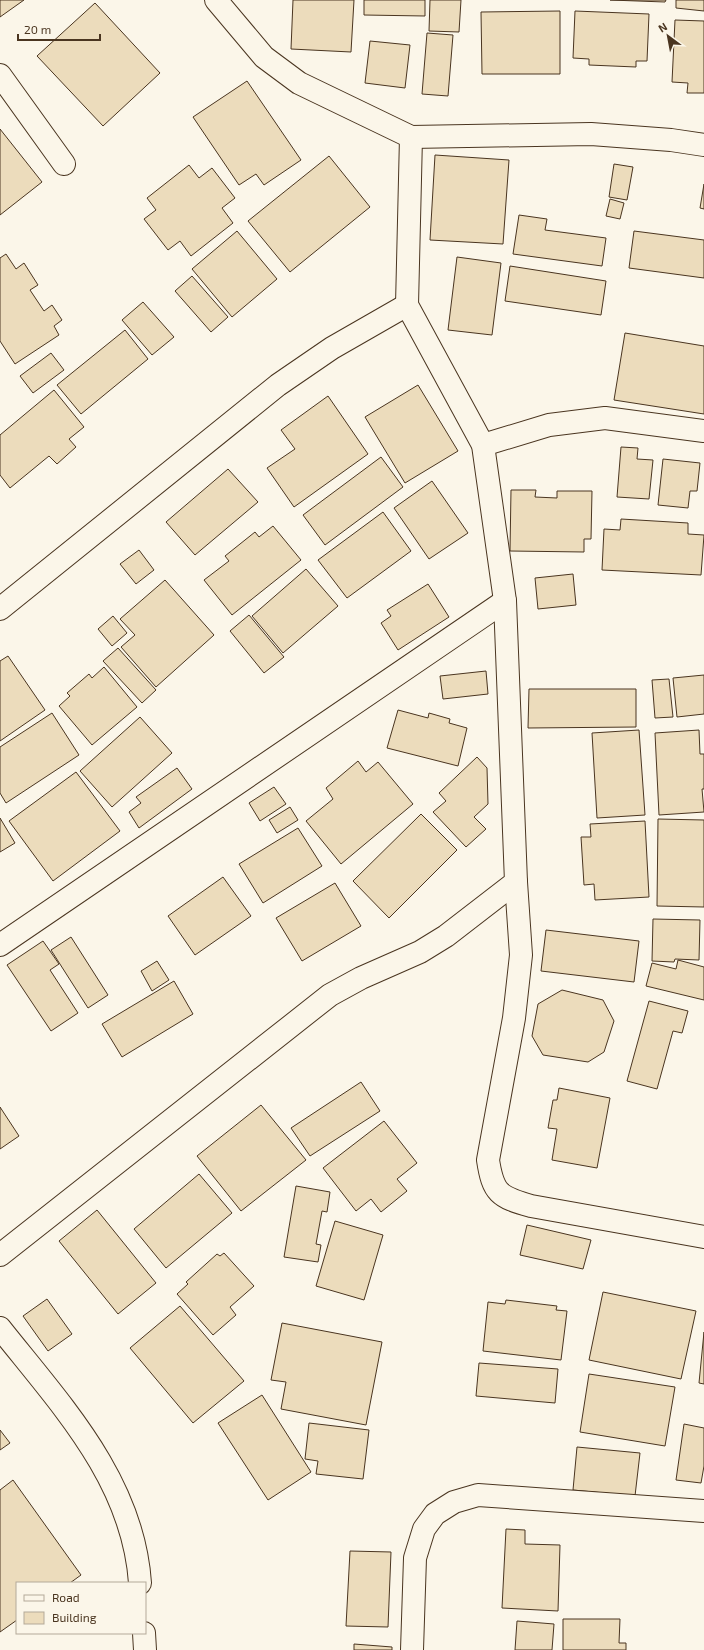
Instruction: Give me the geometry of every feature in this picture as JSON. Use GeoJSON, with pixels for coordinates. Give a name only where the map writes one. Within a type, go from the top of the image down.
{"type":"FeatureCollection","features":[{"type":"Feature","properties":{"kind":"street"},"geometry":{"type":"LineString","coordinates":[[216,0],[264,57],[299,83],[411,137],[592,134],[671,140],[704,145]]}},
{"type":"Feature","properties":{"kind":"street"},"geometry":{"type":"LineString","coordinates":[[0,76],[64,164]]}},
{"type":"Feature","properties":{"kind":"street"},"geometry":{"type":"LineString","coordinates":[[411,137],[407,305],[483,445],[505,601],[516,882],[521,955],[514,1018],[488,1160],[491,1179],[499,1193],[512,1201],[530,1206],[704,1237]]}},
{"type":"Feature","properties":{"kind":"street"},"geometry":{"type":"LineString","coordinates":[[0,609],[278,385],[332,348],[407,305]]}},
{"type":"Feature","properties":{"kind":"street"},"geometry":{"type":"LineString","coordinates":[[483,445],[549,425],[605,418],[704,431]]}},
{"type":"Feature","properties":{"kind":"street"},"geometry":{"type":"LineString","coordinates":[[0,945],[505,601]]}},
{"type":"Feature","properties":{"kind":"street"},"geometry":{"type":"LineString","coordinates":[[0,1255],[330,994],[361,978],[420,952],[446,936],[516,882]]}},
{"type":"Feature","properties":{"kind":"street"},"geometry":{"type":"LineString","coordinates":[[0,1328],[83,1434],[110,1479],[129,1521],[139,1560],[140,1582]]}},
{"type":"Feature","properties":{"kind":"street"},"geometry":{"type":"LineString","coordinates":[[412,1650],[415,1558],[424,1529],[435,1514],[454,1502],[478,1495],[704,1511]]}},
{"type":"Feature","properties":{"kind":"street"},"geometry":{"type":"LineString","coordinates":[[144,1634],[145,1650]]}},
{"type":"Feature","properties":{"kind":"building"},"geometry":{"type":"Polygon","coordinates":[[[0,0],[24,0],[0,17],[0,0]]]}},
{"type":"Feature","properties":{"kind":"building"},"geometry":{"type":"Polygon","coordinates":[[[293,0],[354,0],[351,52],[291,49],[293,0]]]}},
{"type":"Feature","properties":{"kind":"building"},"geometry":{"type":"Polygon","coordinates":[[[364,0],[425,0],[425,16],[364,15],[364,0]]]}},
{"type":"Feature","properties":{"kind":"building"},"geometry":{"type":"Polygon","coordinates":[[[430,0],[461,0],[459,32],[429,31],[430,0]]]}},
{"type":"Feature","properties":{"kind":"building"},"geometry":{"type":"Polygon","coordinates":[[[610,0],[666,0],[665,2],[610,0]]]}},
{"type":"Feature","properties":{"kind":"building"},"geometry":{"type":"Polygon","coordinates":[[[676,0],[704,0],[704,11],[676,8],[676,0]]]}},
{"type":"Feature","properties":{"kind":"building"},"geometry":{"type":"Polygon","coordinates":[[[95,3],[160,73],[103,126],[37,56],[95,3]]]}},
{"type":"Feature","properties":{"kind":"building"},"geometry":{"type":"Polygon","coordinates":[[[560,11],[560,74],[482,74],[481,12],[560,11]]]}},
{"type":"Feature","properties":{"kind":"building"},"geometry":{"type":"Polygon","coordinates":[[[575,11],[649,14],[647,61],[636,61],[636,67],[589,65],[589,59],[573,58],[575,11]]]}},
{"type":"Feature","properties":{"kind":"building"},"geometry":{"type":"Polygon","coordinates":[[[675,20],[704,21],[704,93],[687,93],[688,83],[672,82],[675,20]]]}},
{"type":"Feature","properties":{"kind":"building"},"geometry":{"type":"Polygon","coordinates":[[[427,33],[453,35],[448,96],[422,94],[427,33]]]}},
{"type":"Feature","properties":{"kind":"building"},"geometry":{"type":"Polygon","coordinates":[[[370,41],[410,45],[405,88],[365,83],[370,41]]]}},
{"type":"Feature","properties":{"kind":"building"},"geometry":{"type":"Polygon","coordinates":[[[247,81],[301,160],[264,185],[256,174],[239,185],[193,117],[247,81]]]}},
{"type":"Feature","properties":{"kind":"building"},"geometry":{"type":"Polygon","coordinates":[[[0,129],[42,182],[0,215],[0,129]]]}},
{"type":"Feature","properties":{"kind":"building"},"geometry":{"type":"Polygon","coordinates":[[[435,155],[509,160],[503,244],[430,240],[435,155]]]}},
{"type":"Feature","properties":{"kind":"building"},"geometry":{"type":"Polygon","coordinates":[[[329,156],[370,207],[290,272],[248,221],[329,156]]]}},
{"type":"Feature","properties":{"kind":"building"},"geometry":{"type":"Polygon","coordinates":[[[614,164],[633,167],[627,200],[609,197],[614,164]]]}},
{"type":"Feature","properties":{"kind":"building"},"geometry":{"type":"Polygon","coordinates":[[[189,165],[199,178],[212,168],[235,198],[222,208],[233,223],[191,256],[180,241],[168,250],[144,219],[156,210],[147,198],[189,165]]]}},
{"type":"Feature","properties":{"kind":"building"},"geometry":{"type":"Polygon","coordinates":[[[704,184],[704,209],[700,208],[704,184]]]}},
{"type":"Feature","properties":{"kind":"building"},"geometry":{"type":"Polygon","coordinates":[[[610,199],[624,203],[620,219],[606,216],[610,199]]]}},
{"type":"Feature","properties":{"kind":"building"},"geometry":{"type":"Polygon","coordinates":[[[519,215],[547,219],[545,230],[606,238],[602,266],[513,254],[519,215]]]}},
{"type":"Feature","properties":{"kind":"building"},"geometry":{"type":"Polygon","coordinates":[[[237,231],[277,279],[232,317],[192,269],[237,231]]]}},
{"type":"Feature","properties":{"kind":"building"},"geometry":{"type":"Polygon","coordinates":[[[634,231],[704,240],[704,278],[629,268],[634,231]]]}},
{"type":"Feature","properties":{"kind":"building"},"geometry":{"type":"Polygon","coordinates":[[[6,254],[16,269],[24,263],[38,285],[30,290],[44,311],[52,305],[62,320],[54,326],[59,335],[15,364],[0,341],[0,258],[6,254]]]}},
{"type":"Feature","properties":{"kind":"building"},"geometry":{"type":"Polygon","coordinates":[[[457,257],[501,263],[492,335],[448,330],[457,257]]]}},
{"type":"Feature","properties":{"kind":"building"},"geometry":{"type":"Polygon","coordinates":[[[510,266],[606,281],[601,315],[505,301],[510,266]]]}},
{"type":"Feature","properties":{"kind":"building"},"geometry":{"type":"Polygon","coordinates":[[[192,276],[228,317],[211,332],[175,291],[192,276]]]}},
{"type":"Feature","properties":{"kind":"building"},"geometry":{"type":"Polygon","coordinates":[[[143,302],[174,337],[152,355],[122,320],[143,302]]]}},
{"type":"Feature","properties":{"kind":"building"},"geometry":{"type":"Polygon","coordinates":[[[125,330],[148,359],[81,414],[57,385],[125,330]]]}},
{"type":"Feature","properties":{"kind":"building"},"geometry":{"type":"Polygon","coordinates":[[[625,333],[704,346],[704,414],[614,400],[625,333]]]}},
{"type":"Feature","properties":{"kind":"building"},"geometry":{"type":"Polygon","coordinates":[[[51,353],[64,370],[33,393],[20,376],[51,353]]]}},
{"type":"Feature","properties":{"kind":"building"},"geometry":{"type":"Polygon","coordinates":[[[418,385],[458,451],[405,483],[365,417],[418,385]]]}},
{"type":"Feature","properties":{"kind":"building"},"geometry":{"type":"Polygon","coordinates":[[[54,390],[84,427],[69,439],[76,447],[57,464],[49,456],[10,488],[0,475],[0,435],[54,390]]]}},
{"type":"Feature","properties":{"kind":"building"},"geometry":{"type":"Polygon","coordinates":[[[328,396],[368,454],[294,507],[267,468],[295,449],[281,430],[328,396]]]}},
{"type":"Feature","properties":{"kind":"building"},"geometry":{"type":"Polygon","coordinates":[[[621,447],[638,448],[637,459],[653,460],[649,499],[617,497],[621,447]]]}},
{"type":"Feature","properties":{"kind":"building"},"geometry":{"type":"Polygon","coordinates":[[[381,457],[403,487],[325,545],[303,515],[381,457]]]}},
{"type":"Feature","properties":{"kind":"building"},"geometry":{"type":"Polygon","coordinates":[[[663,459],[700,463],[697,491],[690,491],[688,508],[658,505],[663,459]]]}},
{"type":"Feature","properties":{"kind":"building"},"geometry":{"type":"Polygon","coordinates":[[[228,469],[258,502],[195,555],[166,522],[228,469]]]}},
{"type":"Feature","properties":{"kind":"building"},"geometry":{"type":"Polygon","coordinates":[[[432,481],[468,533],[429,559],[394,508],[432,481]]]}},
{"type":"Feature","properties":{"kind":"building"},"geometry":{"type":"Polygon","coordinates":[[[511,490],[536,490],[535,497],[557,498],[557,491],[592,491],[591,539],[584,539],[584,552],[510,551],[511,490]]]}},
{"type":"Feature","properties":{"kind":"building"},"geometry":{"type":"Polygon","coordinates":[[[383,512],[411,551],[347,598],[318,560],[383,512]]]}},
{"type":"Feature","properties":{"kind":"building"},"geometry":{"type":"Polygon","coordinates":[[[621,519],[688,523],[688,534],[704,535],[701,575],[602,570],[604,529],[620,530],[621,519]]]}},
{"type":"Feature","properties":{"kind":"building"},"geometry":{"type":"Polygon","coordinates":[[[273,526],[301,560],[232,615],[204,580],[229,561],[225,556],[255,532],[259,537],[273,526]]]}},
{"type":"Feature","properties":{"kind":"building"},"geometry":{"type":"Polygon","coordinates":[[[139,550],[154,570],[136,584],[120,564],[139,550]]]}},
{"type":"Feature","properties":{"kind":"building"},"geometry":{"type":"Polygon","coordinates":[[[306,569],[338,606],[283,653],[252,616],[306,569]]]}},
{"type":"Feature","properties":{"kind":"building"},"geometry":{"type":"Polygon","coordinates":[[[573,574],[576,605],[538,609],[535,578],[573,574]]]}},
{"type":"Feature","properties":{"kind":"building"},"geometry":{"type":"Polygon","coordinates":[[[165,580],[214,635],[156,687],[121,647],[135,635],[120,619],[165,580]]]}},
{"type":"Feature","properties":{"kind":"building"},"geometry":{"type":"Polygon","coordinates":[[[428,584],[449,617],[398,650],[381,623],[391,616],[387,610],[428,584]]]}},
{"type":"Feature","properties":{"kind":"building"},"geometry":{"type":"Polygon","coordinates":[[[249,615],[284,657],[264,673],[230,631],[249,615]]]}},
{"type":"Feature","properties":{"kind":"building"},"geometry":{"type":"Polygon","coordinates":[[[113,616],[127,633],[112,646],[98,629],[113,616]]]}},
{"type":"Feature","properties":{"kind":"building"},"geometry":{"type":"Polygon","coordinates":[[[118,648],[156,690],[142,703],[103,661],[118,648]]]}},
{"type":"Feature","properties":{"kind":"building"},"geometry":{"type":"Polygon","coordinates":[[[8,656],[45,710],[0,741],[0,661],[8,656]]]}},
{"type":"Feature","properties":{"kind":"building"},"geometry":{"type":"Polygon","coordinates":[[[104,667],[137,707],[92,745],[59,706],[70,696],[67,693],[89,674],[92,678],[104,667]]]}},
{"type":"Feature","properties":{"kind":"building"},"geometry":{"type":"Polygon","coordinates":[[[486,671],[488,694],[443,699],[440,676],[486,671]]]}},
{"type":"Feature","properties":{"kind":"building"},"geometry":{"type":"Polygon","coordinates":[[[704,675],[704,714],[677,717],[673,678],[704,675]]]}},
{"type":"Feature","properties":{"kind":"building"},"geometry":{"type":"Polygon","coordinates":[[[669,679],[673,717],[655,718],[652,680],[669,679]]]}},
{"type":"Feature","properties":{"kind":"building"},"geometry":{"type":"Polygon","coordinates":[[[529,689],[636,689],[636,727],[528,728],[529,689]]]}},
{"type":"Feature","properties":{"kind":"building"},"geometry":{"type":"Polygon","coordinates":[[[398,710],[428,718],[429,713],[450,719],[449,723],[467,728],[458,766],[387,748],[398,710]]]}},
{"type":"Feature","properties":{"kind":"building"},"geometry":{"type":"Polygon","coordinates":[[[52,713],[79,755],[6,803],[0,793],[0,747],[52,713]]]}},
{"type":"Feature","properties":{"kind":"building"},"geometry":{"type":"Polygon","coordinates":[[[140,717],[172,753],[112,807],[80,771],[140,717]]]}},
{"type":"Feature","properties":{"kind":"building"},"geometry":{"type":"Polygon","coordinates":[[[639,730],[645,815],[597,818],[592,733],[639,730]]]}},
{"type":"Feature","properties":{"kind":"building"},"geometry":{"type":"Polygon","coordinates":[[[699,730],[700,754],[704,754],[704,789],[702,789],[704,812],[659,815],[655,733],[699,730]]]}},
{"type":"Feature","properties":{"kind":"building"},"geometry":{"type":"Polygon","coordinates":[[[477,757],[487,768],[488,804],[474,817],[486,829],[466,847],[433,812],[446,801],[439,793],[477,757]]]}},
{"type":"Feature","properties":{"kind":"building"},"geometry":{"type":"Polygon","coordinates":[[[358,761],[366,772],[378,762],[413,804],[341,864],[306,821],[333,799],[326,788],[358,761]]]}},
{"type":"Feature","properties":{"kind":"building"},"geometry":{"type":"Polygon","coordinates":[[[177,768],[192,789],[139,828],[129,812],[141,803],[136,797],[177,768]]]}},
{"type":"Feature","properties":{"kind":"building"},"geometry":{"type":"Polygon","coordinates":[[[76,772],[120,831],[53,881],[9,821],[76,772]]]}},
{"type":"Feature","properties":{"kind":"building"},"geometry":{"type":"Polygon","coordinates":[[[274,787],[286,804],[260,821],[249,803],[274,787]]]}},
{"type":"Feature","properties":{"kind":"building"},"geometry":{"type":"Polygon","coordinates":[[[290,807],[298,820],[277,833],[269,820],[290,807]]]}},
{"type":"Feature","properties":{"kind":"building"},"geometry":{"type":"Polygon","coordinates":[[[421,814],[457,850],[389,918],[353,881],[421,814]]]}},
{"type":"Feature","properties":{"kind":"building"},"geometry":{"type":"Polygon","coordinates":[[[0,818],[15,843],[0,852],[0,818]]]}},
{"type":"Feature","properties":{"kind":"building"},"geometry":{"type":"Polygon","coordinates":[[[658,819],[704,820],[704,907],[657,906],[658,819]]]}},
{"type":"Feature","properties":{"kind":"building"},"geometry":{"type":"Polygon","coordinates":[[[645,821],[649,897],[595,900],[594,884],[584,885],[581,837],[591,837],[590,824],[645,821]]]}},
{"type":"Feature","properties":{"kind":"building"},"geometry":{"type":"Polygon","coordinates":[[[298,828],[322,866],[263,903],[239,864],[298,828]]]}},
{"type":"Feature","properties":{"kind":"building"},"geometry":{"type":"Polygon","coordinates":[[[223,877],[251,916],[195,955],[168,916],[223,877]]]}},
{"type":"Feature","properties":{"kind":"building"},"geometry":{"type":"Polygon","coordinates":[[[335,883],[361,926],[302,961],[276,918],[335,883]]]}},
{"type":"Feature","properties":{"kind":"building"},"geometry":{"type":"Polygon","coordinates":[[[653,919],[700,920],[699,960],[675,959],[674,962],[652,961],[653,919]]]}},
{"type":"Feature","properties":{"kind":"building"},"geometry":{"type":"Polygon","coordinates":[[[546,930],[639,941],[634,982],[541,971],[546,930]]]}},
{"type":"Feature","properties":{"kind":"building"},"geometry":{"type":"Polygon","coordinates":[[[71,937],[108,995],[88,1008],[51,950],[71,937]]]}},
{"type":"Feature","properties":{"kind":"building"},"geometry":{"type":"Polygon","coordinates":[[[43,941],[59,964],[50,970],[78,1013],[51,1031],[7,965],[43,941]]]}},
{"type":"Feature","properties":{"kind":"building"},"geometry":{"type":"Polygon","coordinates":[[[678,960],[704,967],[704,1000],[646,986],[652,963],[676,969],[678,960]]]}},
{"type":"Feature","properties":{"kind":"building"},"geometry":{"type":"Polygon","coordinates":[[[157,961],[169,980],[152,991],[141,971],[157,961]]]}},
{"type":"Feature","properties":{"kind":"building"},"geometry":{"type":"Polygon","coordinates":[[[174,981],[193,1014],[122,1057],[102,1024],[174,981]]]}},
{"type":"Feature","properties":{"kind":"building"},"geometry":{"type":"Polygon","coordinates":[[[562,990],[603,1000],[614,1021],[604,1052],[588,1062],[543,1055],[532,1036],[538,1004],[562,990]]]}},
{"type":"Feature","properties":{"kind":"building"},"geometry":{"type":"Polygon","coordinates":[[[649,1001],[688,1011],[682,1033],[673,1031],[657,1089],[627,1081],[649,1001]]]}},
{"type":"Feature","properties":{"kind":"building"},"geometry":{"type":"Polygon","coordinates":[[[361,1082],[380,1111],[310,1156],[291,1128],[361,1082]]]}},
{"type":"Feature","properties":{"kind":"building"},"geometry":{"type":"Polygon","coordinates":[[[559,1088],[610,1098],[597,1168],[552,1160],[557,1129],[548,1128],[553,1100],[557,1100],[559,1088]]]}},
{"type":"Feature","properties":{"kind":"building"},"geometry":{"type":"Polygon","coordinates":[[[261,1105],[306,1160],[241,1211],[197,1156],[261,1105]]]}},
{"type":"Feature","properties":{"kind":"building"},"geometry":{"type":"Polygon","coordinates":[[[0,1107],[19,1136],[0,1149],[0,1107]]]}},
{"type":"Feature","properties":{"kind":"building"},"geometry":{"type":"Polygon","coordinates":[[[384,1121],[417,1163],[397,1179],[407,1191],[381,1212],[371,1199],[356,1211],[323,1168],[384,1121]]]}},
{"type":"Feature","properties":{"kind":"building"},"geometry":{"type":"Polygon","coordinates":[[[199,1174],[232,1213],[166,1268],[134,1229],[199,1174]]]}},
{"type":"Feature","properties":{"kind":"building"},"geometry":{"type":"Polygon","coordinates":[[[296,1186],[330,1192],[327,1212],[322,1211],[316,1244],[321,1245],[318,1262],[284,1257],[296,1186]]]}},
{"type":"Feature","properties":{"kind":"building"},"geometry":{"type":"Polygon","coordinates":[[[97,1210],[156,1283],[118,1314],[59,1241],[97,1210]]]}},
{"type":"Feature","properties":{"kind":"building"},"geometry":{"type":"Polygon","coordinates":[[[335,1221],[383,1235],[364,1300],[316,1286],[335,1221]]]}},
{"type":"Feature","properties":{"kind":"building"},"geometry":{"type":"Polygon","coordinates":[[[527,1225],[591,1240],[583,1269],[520,1255],[527,1225]]]}},
{"type":"Feature","properties":{"kind":"building"},"geometry":{"type":"Polygon","coordinates":[[[224,1253],[254,1286],[230,1307],[236,1315],[213,1335],[177,1294],[188,1284],[186,1282],[217,1254],[220,1256],[224,1253]]]}},
{"type":"Feature","properties":{"kind":"building"},"geometry":{"type":"Polygon","coordinates":[[[603,1292],[696,1311],[681,1379],[589,1360],[603,1292]]]}},
{"type":"Feature","properties":{"kind":"building"},"geometry":{"type":"Polygon","coordinates":[[[47,1299],[72,1334],[48,1351],[23,1316],[47,1299]]]}},
{"type":"Feature","properties":{"kind":"building"},"geometry":{"type":"Polygon","coordinates":[[[506,1300],[557,1306],[556,1310],[567,1311],[561,1360],[483,1351],[488,1302],[505,1304],[506,1300]]]}},
{"type":"Feature","properties":{"kind":"building"},"geometry":{"type":"Polygon","coordinates":[[[180,1306],[244,1381],[193,1423],[130,1348],[180,1306]]]}},
{"type":"Feature","properties":{"kind":"building"},"geometry":{"type":"Polygon","coordinates":[[[282,1323],[382,1342],[366,1425],[281,1409],[286,1382],[271,1380],[282,1323]]]}},
{"type":"Feature","properties":{"kind":"building"},"geometry":{"type":"Polygon","coordinates":[[[704,1332],[704,1384],[699,1383],[704,1332]]]}},
{"type":"Feature","properties":{"kind":"building"},"geometry":{"type":"Polygon","coordinates":[[[479,1363],[558,1369],[555,1403],[476,1396],[479,1363]]]}},
{"type":"Feature","properties":{"kind":"building"},"geometry":{"type":"Polygon","coordinates":[[[589,1374],[675,1387],[665,1446],[580,1432],[589,1374]]]}},
{"type":"Feature","properties":{"kind":"building"},"geometry":{"type":"Polygon","coordinates":[[[262,1395],[311,1472],[268,1500],[218,1423],[262,1395]]]}},
{"type":"Feature","properties":{"kind":"building"},"geometry":{"type":"Polygon","coordinates":[[[309,1423],[369,1430],[363,1479],[316,1474],[318,1461],[305,1459],[309,1423]]]}},
{"type":"Feature","properties":{"kind":"building"},"geometry":{"type":"Polygon","coordinates":[[[684,1424],[704,1428],[704,1466],[701,1483],[676,1480],[684,1424]]]}},
{"type":"Feature","properties":{"kind":"building"},"geometry":{"type":"Polygon","coordinates":[[[0,1430],[10,1443],[0,1450],[0,1430]]]}},
{"type":"Feature","properties":{"kind":"building"},"geometry":{"type":"Polygon","coordinates":[[[577,1447],[640,1453],[635,1496],[573,1490],[577,1447]]]}},
{"type":"Feature","properties":{"kind":"building"},"geometry":{"type":"Polygon","coordinates":[[[13,1480],[81,1575],[71,1582],[16,1582],[16,1621],[0,1632],[0,1490],[13,1480]]]}},
{"type":"Feature","properties":{"kind":"building"},"geometry":{"type":"Polygon","coordinates":[[[506,1529],[525,1530],[525,1544],[560,1545],[558,1611],[502,1608],[506,1529]]]}},
{"type":"Feature","properties":{"kind":"building"},"geometry":{"type":"Polygon","coordinates":[[[350,1551],[391,1552],[388,1627],[346,1626],[350,1551]]]}},
{"type":"Feature","properties":{"kind":"building"},"geometry":{"type":"Polygon","coordinates":[[[563,1619],[620,1619],[619,1643],[626,1643],[626,1650],[563,1650],[563,1619]]]}},
{"type":"Feature","properties":{"kind":"building"},"geometry":{"type":"Polygon","coordinates":[[[517,1621],[554,1624],[552,1650],[515,1650],[517,1621]]]}},
{"type":"Feature","properties":{"kind":"building"},"geometry":{"type":"Polygon","coordinates":[[[354,1644],[392,1647],[392,1650],[354,1650],[354,1644]]]}}]}
